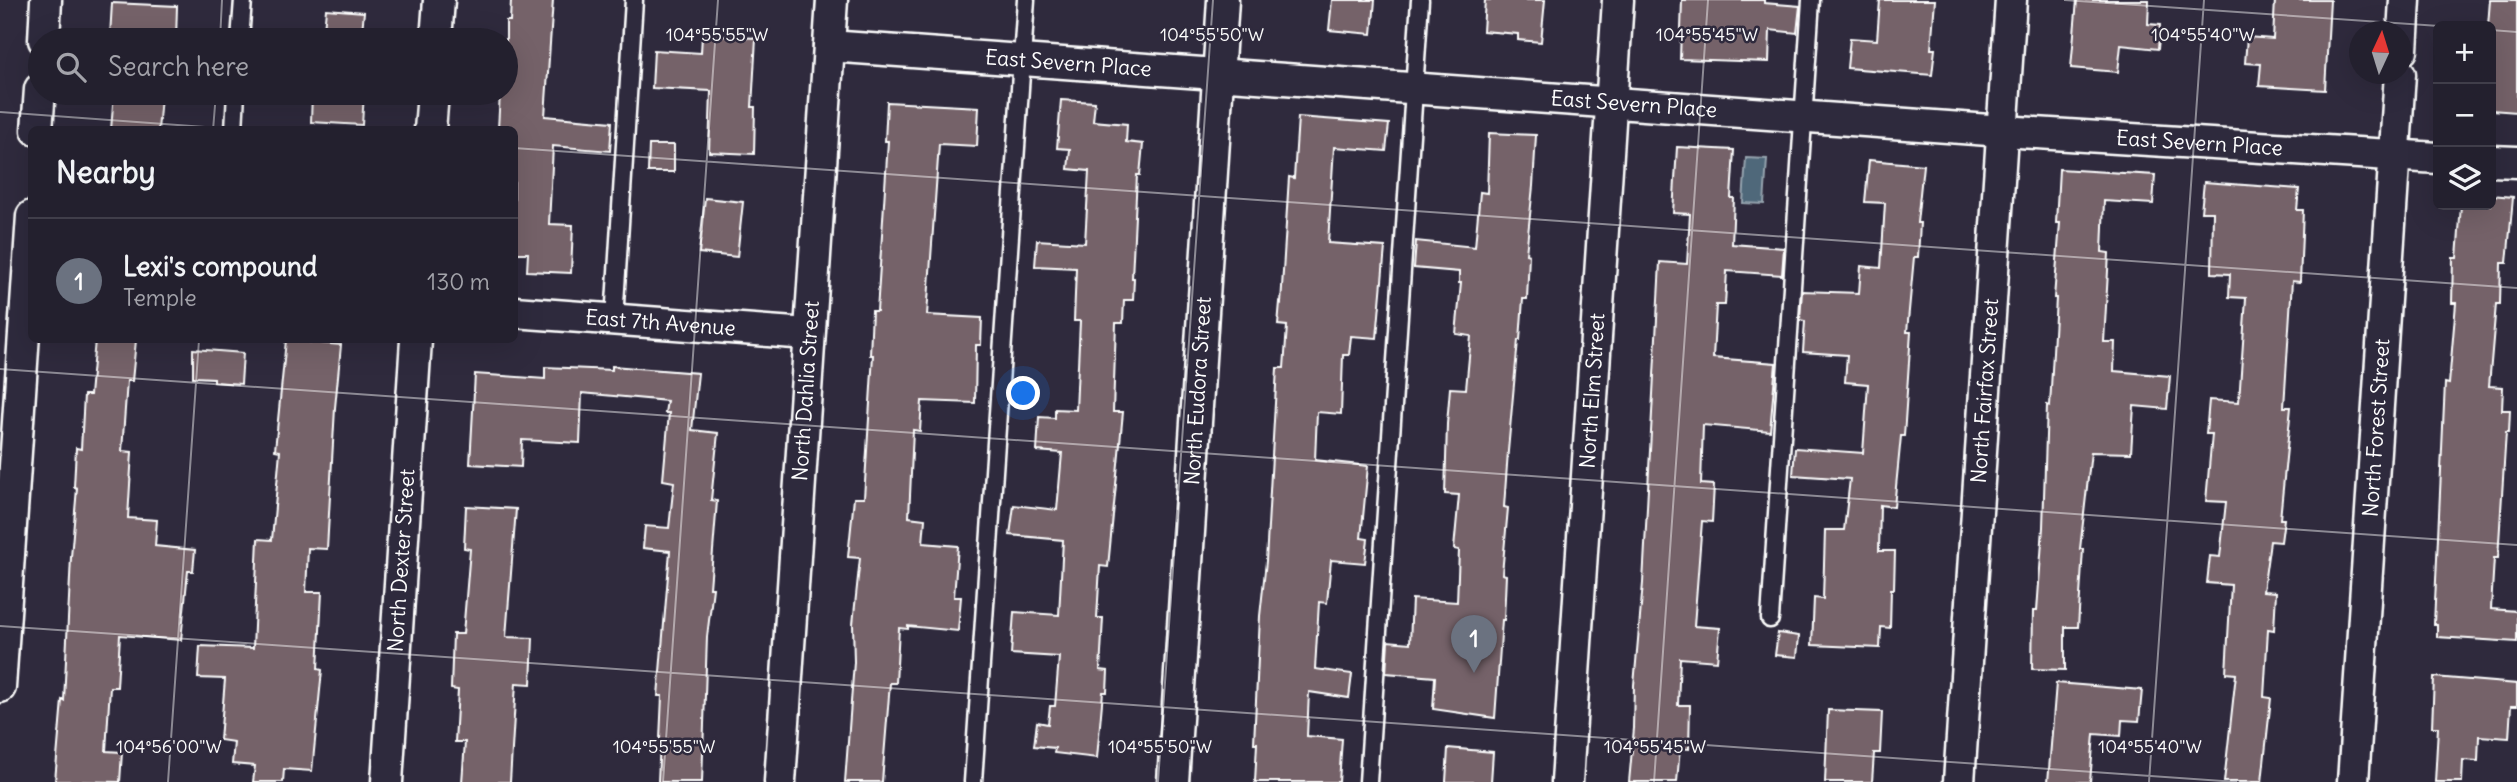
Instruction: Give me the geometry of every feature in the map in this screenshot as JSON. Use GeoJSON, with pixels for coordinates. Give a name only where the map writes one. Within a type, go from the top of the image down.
{"type":"FeatureCollection","features":[{"type":"Feature","properties":{"kind":"street"},"geometry":{"type":"LineString","coordinates":[[45,28],[46,0]]}},
{"type":"Feature","properties":{"kind":"street"},"geometry":{"type":"LineString","coordinates":[[437,28],[439,0]]}},
{"type":"Feature","properties":{"kind":"street","name":"North Dahlia Street"},"geometry":{"type":"LineString","coordinates":[[780,782],[832,0]]}},
{"type":"Feature","properties":{"kind":"street","name":"North Eudora Street"},"geometry":{"type":"LineString","coordinates":[[1173,782],[1223,0]]}},
{"type":"Feature","properties":{"kind":"street","name":"North Elm Street"},"geometry":{"type":"LineString","coordinates":[[1566,782],[1618,0]]}},
{"type":"Feature","properties":{"kind":"street","name":"North Fairfax Street"},"geometry":{"type":"LineString","coordinates":[[1959,782],[2011,0]]}},
{"type":"Feature","properties":{"kind":"street"},"geometry":{"type":"LineString","coordinates":[[2404,21],[2405,0]]}},
{"type":"Feature","properties":{"kind":"street","name":"East Severn Place"},"geometry":{"type":"LineString","coordinates":[[829,46],[2003,131],[2433,158]]}},
{"type":"Feature","properties":{"kind":"street","name":"North Forest Street"},"geometry":{"type":"LineString","coordinates":[[2353,782],[2399,84]]}},
{"type":"Feature","properties":{"kind":"street"},"geometry":{"type":"LineString","coordinates":[[37,126],[39,105]]}},
{"type":"Feature","properties":{"kind":"street"},"geometry":{"type":"LineString","coordinates":[[430,126],[432,105]]}},
{"type":"Feature","properties":{"kind":"street"},"geometry":{"type":"LineString","coordinates":[[2496,161],[2517,162]]}},
{"type":"Feature","properties":{"kind":"street"},"geometry":{"type":"LineString","coordinates":[[0,687],[20,277],[28,236]]}},
{"type":"Feature","properties":{"kind":"street","name":"East 7th Avenue"},"geometry":{"type":"LineString","coordinates":[[518,312],[808,334]]}},
{"type":"Feature","properties":{"kind":"street","name":"North Dexter Street"},"geometry":{"type":"LineString","coordinates":[[387,782],[416,343]]}},
{"type":"Feature","properties":{"kind":"lane"},"geometry":{"type":"LineString","coordinates":[[241,28],[243,0]]}},
{"type":"Feature","properties":{"kind":"lane"},"geometry":{"type":"LineString","coordinates":[[614,320],[634,0]]}},
{"type":"Feature","properties":{"kind":"lane"},"geometry":{"type":"LineString","coordinates":[[974,782],[1026,0]]}},
{"type":"Feature","properties":{"kind":"lane"},"geometry":{"type":"LineString","coordinates":[[1368,782],[1420,0]]}},
{"type":"Feature","properties":{"kind":"lane"},"geometry":{"type":"LineString","coordinates":[[1770,619],[1811,0]]}},
{"type":"Feature","properties":{"kind":"lane"},"geometry":{"type":"LineString","coordinates":[[234,126],[235,105]]}},
{"type":"Feature","properties":{"kind":"water"},"geometry":{"type":"Polygon","coordinates":[[[1746,158],[1767,159],[1764,204],[1743,203],[1746,158]]]}},
{"type":"Feature","properties":{"kind":"building"},"geometry":{"type":"Polygon","coordinates":[[[511,0],[553,0],[545,116],[612,122],[610,151],[553,146],[549,224],[573,225],[571,273],[527,271],[528,253],[518,253],[518,126],[498,126],[499,105],[518,105],[518,28],[506,28],[506,21],[510,21],[511,0]]]}},
{"type":"Feature","properties":{"kind":"building"},"geometry":{"type":"Polygon","coordinates":[[[1332,0],[1375,0],[1372,34],[1329,30],[1332,0]]]}},
{"type":"Feature","properties":{"kind":"building"},"geometry":{"type":"Polygon","coordinates":[[[1485,0],[1545,0],[1541,42],[1518,40],[1518,34],[1483,31],[1485,0]]]}},
{"type":"Feature","properties":{"kind":"building"},"geometry":{"type":"Polygon","coordinates":[[[1682,0],[1764,0],[1764,3],[1800,6],[1797,33],[1770,30],[1769,62],[1680,59],[1682,0]]]}},
{"type":"Feature","properties":{"kind":"building"},"geometry":{"type":"Polygon","coordinates":[[[1880,0],[1935,0],[1932,75],[1847,68],[1850,38],[1877,40],[1880,0]]]}},
{"type":"Feature","properties":{"kind":"building"},"geometry":{"type":"Polygon","coordinates":[[[2077,0],[2149,0],[2148,24],[2160,25],[2158,49],[2121,45],[2118,72],[2071,68],[2077,0]]]}},
{"type":"Feature","properties":{"kind":"building"},"geometry":{"type":"Polygon","coordinates":[[[2275,0],[2330,0],[2325,90],[2259,86],[2261,64],[2245,63],[2247,37],[2273,39],[2275,0]]]}},
{"type":"Feature","properties":{"kind":"building"},"geometry":{"type":"Polygon","coordinates":[[[2490,0],[2517,0],[2517,112],[2496,110],[2496,21],[2488,21],[2490,0]]]}},
{"type":"Feature","properties":{"kind":"building"},"geometry":{"type":"Polygon","coordinates":[[[112,3],[177,6],[176,28],[110,28],[112,3]]]}},
{"type":"Feature","properties":{"kind":"building"},"geometry":{"type":"Polygon","coordinates":[[[326,9],[364,12],[362,28],[324,28],[326,9]]]}},
{"type":"Feature","properties":{"kind":"building"},"geometry":{"type":"Polygon","coordinates":[[[702,35],[756,38],[752,107],[755,107],[754,154],[709,152],[711,91],[652,88],[654,50],[701,53],[702,35]]]}},
{"type":"Feature","properties":{"kind":"building"},"geometry":{"type":"Polygon","coordinates":[[[1061,100],[1095,102],[1093,121],[1127,124],[1126,142],[1143,144],[1140,175],[1137,175],[1133,300],[1124,300],[1123,323],[1116,323],[1113,412],[1123,412],[1108,567],[1100,566],[1097,618],[1103,618],[1100,670],[1108,671],[1107,692],[1103,692],[1097,758],[1054,753],[1055,748],[1034,746],[1037,722],[1048,724],[1050,706],[1055,706],[1059,657],[1011,654],[1014,612],[1059,615],[1063,540],[1010,535],[1014,505],[1057,510],[1062,453],[1037,451],[1039,417],[1055,418],[1055,409],[1076,410],[1080,321],[1074,321],[1076,268],[1035,266],[1037,240],[1085,243],[1089,171],[1068,169],[1070,149],[1057,148],[1061,100]]]}},
{"type":"Feature","properties":{"kind":"building"},"geometry":{"type":"Polygon","coordinates":[[[887,102],[979,107],[977,146],[939,144],[927,315],[982,318],[981,345],[976,345],[975,403],[922,401],[920,431],[913,430],[909,517],[925,519],[923,543],[958,546],[954,597],[961,597],[958,631],[908,626],[908,629],[899,628],[896,683],[890,683],[882,782],[845,782],[854,662],[853,624],[860,558],[848,557],[854,498],[864,498],[873,355],[870,355],[872,311],[877,311],[888,141],[885,141],[887,102]]]}},
{"type":"Feature","properties":{"kind":"building"},"geometry":{"type":"Polygon","coordinates":[[[113,105],[160,105],[158,126],[111,126],[113,105]]]}},
{"type":"Feature","properties":{"kind":"building"},"geometry":{"type":"Polygon","coordinates":[[[312,105],[363,105],[362,125],[311,122],[312,105]]]}},
{"type":"Feature","properties":{"kind":"building"},"geometry":{"type":"Polygon","coordinates":[[[1298,117],[1389,124],[1386,151],[1334,147],[1328,243],[1385,247],[1377,338],[1351,336],[1349,355],[1343,355],[1341,414],[1317,412],[1315,460],[1368,466],[1361,538],[1368,539],[1365,563],[1331,560],[1327,603],[1319,602],[1315,669],[1352,674],[1349,698],[1309,692],[1307,736],[1342,739],[1339,782],[1255,782],[1257,743],[1254,743],[1260,616],[1266,561],[1277,368],[1284,368],[1287,326],[1278,325],[1289,177],[1294,178],[1298,117]]]}},
{"type":"Feature","properties":{"kind":"building"},"geometry":{"type":"Polygon","coordinates":[[[1489,133],[1536,135],[1526,254],[1529,255],[1527,299],[1523,299],[1518,340],[1504,507],[1508,508],[1502,574],[1506,575],[1495,718],[1433,709],[1435,677],[1386,673],[1388,641],[1410,643],[1412,599],[1457,602],[1459,550],[1454,549],[1459,495],[1445,494],[1447,424],[1450,388],[1466,389],[1471,336],[1456,334],[1461,283],[1459,272],[1414,268],[1416,241],[1475,247],[1480,192],[1487,193],[1489,133]]]}},
{"type":"Feature","properties":{"kind":"building"},"geometry":{"type":"Polygon","coordinates":[[[649,145],[674,145],[674,172],[648,172],[649,145]]]}},
{"type":"Feature","properties":{"kind":"building"},"geometry":{"type":"Polygon","coordinates":[[[1677,147],[1734,150],[1732,244],[1784,248],[1782,275],[1727,271],[1725,305],[1716,305],[1713,358],[1776,363],[1770,431],[1703,425],[1701,484],[1714,485],[1712,522],[1702,521],[1694,626],[1720,628],[1717,661],[1680,658],[1678,705],[1690,705],[1689,749],[1680,748],[1677,782],[1629,782],[1643,583],[1660,262],[1687,264],[1690,214],[1673,213],[1677,147]]]}},
{"type":"Feature","properties":{"kind":"building"},"geometry":{"type":"Polygon","coordinates":[[[1869,160],[1923,165],[1917,223],[1920,223],[1918,257],[1914,257],[1907,332],[1911,332],[1904,436],[1901,436],[1894,507],[1880,505],[1879,551],[1895,551],[1890,628],[1881,627],[1880,648],[1812,645],[1814,598],[1823,599],[1825,530],[1844,530],[1850,479],[1793,475],[1795,448],[1863,453],[1868,384],[1845,382],[1847,355],[1803,352],[1805,321],[1800,320],[1802,291],[1859,293],[1861,266],[1881,268],[1885,203],[1865,202],[1869,160]]]}},
{"type":"Feature","properties":{"kind":"building"},"geometry":{"type":"Polygon","coordinates":[[[2059,169],[2155,175],[2153,204],[2104,201],[2102,252],[2109,253],[2104,342],[2115,342],[2114,371],[2170,376],[2167,409],[2134,406],[2131,453],[2091,452],[2080,549],[2083,549],[2078,627],[2065,627],[2065,670],[2032,669],[2033,611],[2037,611],[2047,405],[2050,406],[2056,298],[2060,223],[2056,223],[2059,169]]]}},
{"type":"Feature","properties":{"kind":"building"},"geometry":{"type":"Polygon","coordinates":[[[2204,182],[2299,189],[2297,210],[2303,210],[2300,282],[2292,281],[2284,407],[2291,407],[2280,519],[2284,519],[2281,542],[2270,541],[2263,591],[2276,592],[2274,630],[2268,629],[2264,697],[2271,698],[2262,782],[2224,782],[2236,674],[2226,673],[2231,585],[2207,583],[2210,556],[2220,557],[2226,502],[2206,501],[2212,434],[2206,434],[2209,400],[2239,402],[2246,298],[2229,297],[2230,274],[2212,273],[2213,212],[2201,212],[2204,182]]]}},
{"type":"Feature","properties":{"kind":"building"},"geometry":{"type":"Polygon","coordinates":[[[2496,195],[2513,197],[2507,263],[2501,263],[2500,304],[2496,304],[2489,386],[2503,387],[2502,410],[2510,410],[2509,432],[2506,432],[2498,558],[2494,558],[2491,609],[2517,611],[2517,642],[2437,637],[2437,624],[2434,624],[2445,383],[2449,384],[2456,303],[2452,303],[2453,258],[2457,258],[2461,210],[2496,210],[2496,195]]]}},
{"type":"Feature","properties":{"kind":"building"},"geometry":{"type":"Polygon","coordinates":[[[705,198],[743,202],[737,257],[699,253],[705,198]]]}},
{"type":"Feature","properties":{"kind":"building"},"geometry":{"type":"Polygon","coordinates":[[[95,343],[136,343],[132,381],[127,381],[122,451],[132,452],[128,518],[157,520],[155,546],[195,550],[193,571],[188,571],[181,640],[120,635],[117,687],[110,687],[106,751],[122,752],[120,782],[55,781],[62,700],[64,701],[77,488],[74,487],[76,448],[81,449],[84,395],[90,395],[95,343]]]}},
{"type":"Feature","properties":{"kind":"building"},"geometry":{"type":"Polygon","coordinates":[[[286,343],[341,345],[327,549],[308,548],[306,592],[322,592],[318,669],[322,670],[312,771],[284,769],[283,782],[253,782],[255,766],[232,764],[234,742],[220,740],[225,679],[198,678],[200,646],[253,648],[258,539],[272,540],[280,451],[275,450],[286,343]]]}},
{"type":"Feature","properties":{"kind":"building"},"geometry":{"type":"Polygon","coordinates":[[[193,349],[243,353],[241,384],[193,377],[193,349]]]}},
{"type":"Feature","properties":{"kind":"building"},"geometry":{"type":"Polygon","coordinates":[[[612,366],[698,373],[692,430],[718,433],[711,500],[717,501],[710,588],[713,588],[707,637],[702,782],[658,782],[662,696],[658,696],[670,551],[643,548],[645,526],[669,528],[674,482],[663,480],[669,413],[665,413],[667,401],[582,393],[580,443],[522,440],[521,467],[470,464],[475,374],[545,379],[545,367],[612,370],[612,366]]]}},
{"type":"Feature","properties":{"kind":"building"},"geometry":{"type":"Polygon","coordinates":[[[466,506],[516,509],[506,637],[533,638],[531,684],[516,683],[510,782],[462,782],[465,742],[455,742],[458,690],[451,689],[453,634],[463,634],[470,549],[464,548],[466,506]]]}},
{"type":"Feature","properties":{"kind":"building"},"geometry":{"type":"Polygon","coordinates":[[[1778,633],[1799,636],[1797,657],[1775,655],[1778,633]]]}},
{"type":"Feature","properties":{"kind":"building"},"geometry":{"type":"Polygon","coordinates":[[[2434,677],[2517,684],[2517,706],[2511,706],[2509,738],[2479,736],[2478,761],[2463,760],[2462,782],[2435,782],[2438,727],[2432,727],[2434,677]]]}},
{"type":"Feature","properties":{"kind":"building"},"geometry":{"type":"Polygon","coordinates":[[[2056,683],[2142,690],[2139,721],[2122,720],[2121,736],[2094,734],[2090,782],[2048,782],[2056,683]]]}},
{"type":"Feature","properties":{"kind":"building"},"geometry":{"type":"Polygon","coordinates":[[[1828,710],[1882,712],[1880,753],[1874,753],[1872,782],[1825,782],[1828,710]]]}},
{"type":"Feature","properties":{"kind":"building"},"geometry":{"type":"Polygon","coordinates":[[[1448,748],[1493,752],[1491,782],[1446,782],[1448,748]]]}},
{"type":"Feature","properties":{"kind":"place","name":"Lexi's compound"},"geometry":{"type":"Point","coordinates":[1474,673]}}]}
